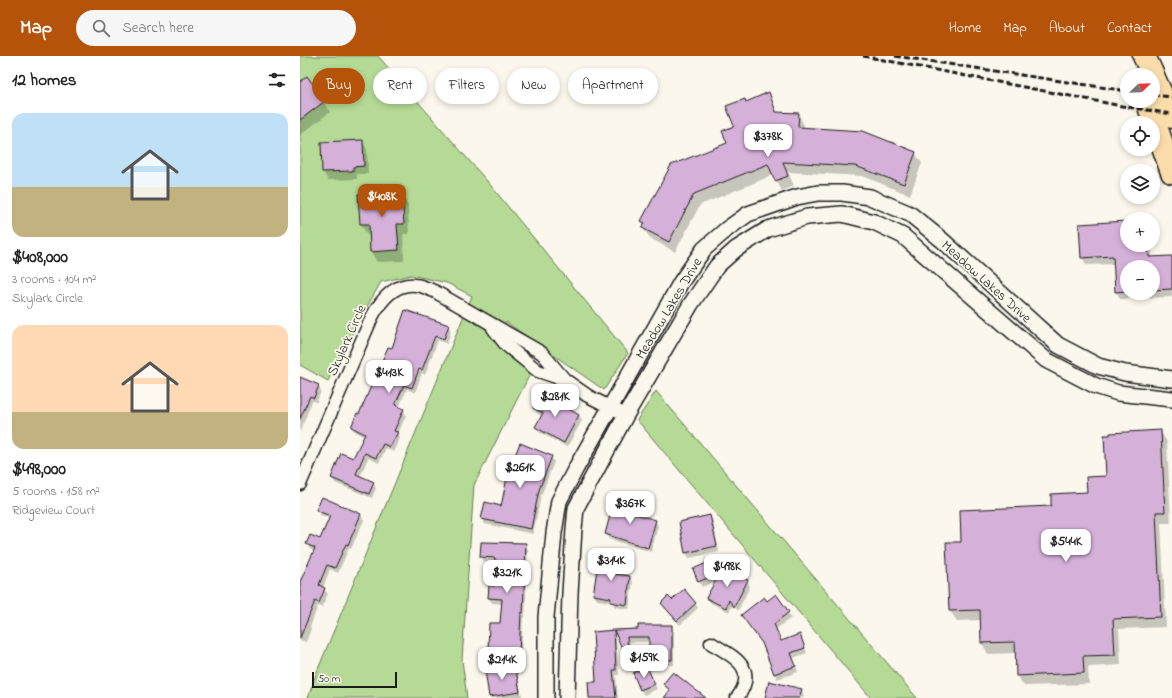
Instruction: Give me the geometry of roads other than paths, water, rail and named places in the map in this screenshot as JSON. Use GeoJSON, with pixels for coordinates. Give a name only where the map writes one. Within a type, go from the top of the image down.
{"type":"FeatureCollection","features":[{"type":"Feature","properties":{"kind":"highway"},"geometry":{"type":"LineString","coordinates":[[1129,56],[1134,68]]}},
{"type":"Feature","properties":{"kind":"highway"},"geometry":{"type":"LineString","coordinates":[[1144,56],[1150,68]]}},
{"type":"Feature","properties":{"kind":"highway"},"geometry":{"type":"LineString","coordinates":[[1160,90],[1172,117]]}},
{"type":"Feature","properties":{"kind":"highway"},"geometry":{"type":"LineString","coordinates":[[1149,108],[1172,172]]}},
{"type":"Feature","properties":{"kind":"street","name":"Meadow Lakes Drive"},"geometry":{"type":"LineString","coordinates":[[546,698],[546,617],[554,533],[559,501],[576,468],[681,282],[704,249],[726,229],[748,214],[797,197],[818,193],[842,193],[870,197],[910,214],[942,240],[1058,345],[1098,366],[1125,373],[1172,379]]}},
{"type":"Feature","properties":{"kind":"street","name":"Meadow Lakes Drive"},"geometry":{"type":"LineString","coordinates":[[567,698],[570,593],[576,508],[626,415],[691,304],[717,266],[736,249],[768,229],[807,217],[842,214],[874,222],[903,236],[1046,360],[1076,377],[1096,386],[1118,393],[1172,399]]}},
{"type":"Feature","properties":{"kind":"street","name":"Skylark Circle"},"geometry":{"type":"LineString","coordinates":[[301,480],[372,317],[385,296],[395,289],[406,285],[417,285],[434,291],[542,353],[565,380],[588,396],[626,415]]}},
{"type":"Feature","properties":{"kind":"street","name":"Skylark Circle"},"geometry":{"type":"LineString","coordinates":[[490,324],[506,345],[538,371],[565,380]]}},
{"type":"Feature","properties":{"kind":"street"},"geometry":{"type":"LineString","coordinates":[[711,644],[737,659],[745,669],[746,677],[742,691],[737,698]]}},
{"type":"Feature","properties":{"kind":"railway"},"geometry":{"type":"LineString","coordinates":[[863,56],[1122,106],[1172,114]]}},
{"type":"Feature","properties":{"kind":"railway"},"geometry":{"type":"LineString","coordinates":[[895,56],[1120,90]]}},
{"type":"Feature","properties":{"kind":"railway"},"geometry":{"type":"LineString","coordinates":[[1160,96],[1172,97]]}}]}
